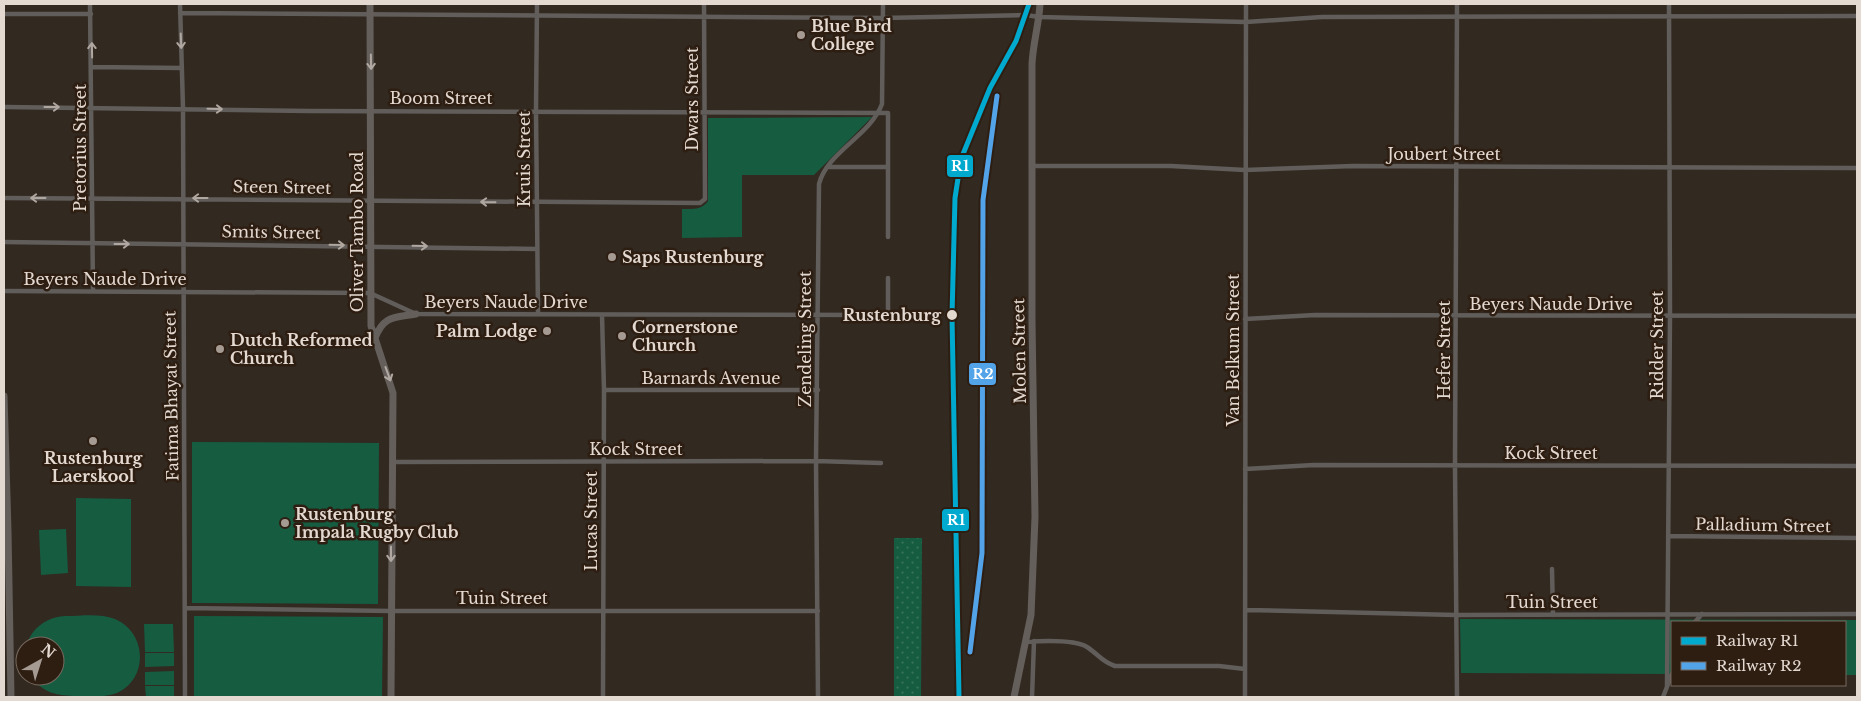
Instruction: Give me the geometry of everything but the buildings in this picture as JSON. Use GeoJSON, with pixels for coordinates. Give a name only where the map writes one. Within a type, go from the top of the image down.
{"type":"FeatureCollection","features":[{"type":"Feature","properties":{"kind":"main road","name":"Oliver Tambo Road"},"geometry":{"type":"LineString","coordinates":[[370,4],[371,326],[393,393],[391,697]]}},
{"type":"Feature","properties":{"kind":"main road","name":"Molen Street"},"geometry":{"type":"LineString","coordinates":[[1014,697],[1031,615],[1035,517],[1031,166],[1033,44],[1040,4]]}},
{"type":"Feature","properties":{"kind":"main road"},"geometry":{"type":"LineString","coordinates":[[374,338],[379,328],[387,319],[416,314]]}},
{"type":"Feature","properties":{"kind":"main road"},"geometry":{"type":"LineString","coordinates":[[4,396],[11,697]]}},
{"type":"Feature","properties":{"kind":"street","name":"Pretorius Street"},"geometry":{"type":"LineString","coordinates":[[90,4],[93,291]]}},
{"type":"Feature","properties":{"kind":"street","name":"Fatima Bhayat Street"},"geometry":{"type":"LineString","coordinates":[[180,4],[183,108],[182,244],[186,697]]}},
{"type":"Feature","properties":{"kind":"street","name":"Kruis Street"},"geometry":{"type":"LineString","coordinates":[[537,4],[536,202],[538,313]]}},
{"type":"Feature","properties":{"kind":"street","name":"Dwars Street"},"geometry":{"type":"LineString","coordinates":[[704,4],[704,195]]}},
{"type":"Feature","properties":{"kind":"street"},"geometry":{"type":"LineString","coordinates":[[883,4],[882,104],[879,113],[888,112],[888,237]]}},
{"type":"Feature","properties":{"kind":"street","name":"Van Belkum Street"},"geometry":{"type":"LineString","coordinates":[[1245,697],[1246,4]]}},
{"type":"Feature","properties":{"kind":"street","name":"Hefer Street"},"geometry":{"type":"LineString","coordinates":[[1457,4],[1455,465],[1457,697]]}},
{"type":"Feature","properties":{"kind":"street","name":"Ridder Street"},"geometry":{"type":"LineString","coordinates":[[1667,686],[1670,316],[1669,4]]}},
{"type":"Feature","properties":{"kind":"street"},"geometry":{"type":"LineString","coordinates":[[180,13],[704,18],[883,18],[1026,15],[1039,17],[1246,22],[1322,17],[1857,16]]}},
{"type":"Feature","properties":{"kind":"street"},"geometry":{"type":"LineString","coordinates":[[4,14],[91,14]]}},
{"type":"Feature","properties":{"kind":"street"},"geometry":{"type":"LineString","coordinates":[[92,67],[182,68]]}},
{"type":"Feature","properties":{"kind":"street","name":"Boom Street"},"geometry":{"type":"LineString","coordinates":[[4,107],[879,113]]}},
{"type":"Feature","properties":{"kind":"street","name":"Zendeling Street"},"geometry":{"type":"LineString","coordinates":[[818,697],[816,461],[819,184],[822,175],[828,167],[879,113]]}},
{"type":"Feature","properties":{"kind":"street","name":"Joubert Street"},"geometry":{"type":"LineString","coordinates":[[1031,166],[1171,166],[1245,170],[1353,166],[1857,168]]}},
{"type":"Feature","properties":{"kind":"street"},"geometry":{"type":"LineString","coordinates":[[828,167],[888,167]]}},
{"type":"Feature","properties":{"kind":"street","name":"Steen Street"},"geometry":{"type":"LineString","coordinates":[[4,198],[183,198],[696,204],[702,202],[704,195]]}},
{"type":"Feature","properties":{"kind":"street","name":"Smits Street"},"geometry":{"type":"LineString","coordinates":[[4,242],[537,249]]}},
{"type":"Feature","properties":{"kind":"street","name":"Beyers Naude Drive"},"geometry":{"type":"LineString","coordinates":[[4,291],[370,293],[416,314],[890,315],[888,278]]}},
{"type":"Feature","properties":{"kind":"street","name":"Lucas Street"},"geometry":{"type":"LineString","coordinates":[[602,315],[604,390],[604,697]]}},
{"type":"Feature","properties":{"kind":"street","name":"Beyers Naude Drive"},"geometry":{"type":"LineString","coordinates":[[1245,319],[1315,315],[1857,316]]}},
{"type":"Feature","properties":{"kind":"street","name":"Barnards Avenue"},"geometry":{"type":"LineString","coordinates":[[604,390],[818,390]]}},
{"type":"Feature","properties":{"kind":"street","name":"Kock Street"},"geometry":{"type":"LineString","coordinates":[[392,462],[816,461],[881,463]]}},
{"type":"Feature","properties":{"kind":"street","name":"Kock Street"},"geometry":{"type":"LineString","coordinates":[[1245,469],[1314,464],[1857,466]]}},
{"type":"Feature","properties":{"kind":"street","name":"Palladium Street"},"geometry":{"type":"LineString","coordinates":[[1668,536],[1857,538]]}},
{"type":"Feature","properties":{"kind":"street"},"geometry":{"type":"LineString","coordinates":[[1552,569],[1553,615]]}},
{"type":"Feature","properties":{"kind":"street","name":"Tuin Street"},"geometry":{"type":"LineString","coordinates":[[186,608],[391,611],[818,611]]}},
{"type":"Feature","properties":{"kind":"street","name":"Tuin Street"},"geometry":{"type":"LineString","coordinates":[[1246,610],[1456,615],[1857,614]]}},
{"type":"Feature","properties":{"kind":"street"},"geometry":{"type":"LineString","coordinates":[[1696,621],[1702,614]]}},
{"type":"Feature","properties":{"kind":"street"},"geometry":{"type":"LineString","coordinates":[[1032,697],[1034,641]]}},
{"type":"Feature","properties":{"kind":"street"},"geometry":{"type":"LineString","coordinates":[[1025,642],[1070,642],[1085,645],[1102,661],[1115,666],[1219,666],[1245,670]]}},
{"type":"Feature","properties":{"kind":"street","name":"Ridder Street"},"geometry":{"type":"LineString","coordinates":[[1663,697],[1671,676]]}},
{"type":"Feature","properties":{"kind":"green space"},"geometry":{"type":"Polygon","coordinates":[[[872,117],[814,175],[742,175],[742,237],[682,238],[682,209],[700,207],[708,201],[708,118],[872,117]]]}},
{"type":"Feature","properties":{"kind":"green space","name":"Rustenburg Impala Rugby Club"},"geometry":{"type":"Polygon","coordinates":[[[192,442],[379,443],[378,604],[192,603],[192,442]]]}},
{"type":"Feature","properties":{"kind":"green space"},"geometry":{"type":"Polygon","coordinates":[[[76,498],[131,499],[131,587],[76,586],[76,498]]]}},
{"type":"Feature","properties":{"kind":"green space"},"geometry":{"type":"Polygon","coordinates":[[[66,529],[68,573],[41,575],[39,530],[66,529]]]}},
{"type":"Feature","properties":{"kind":"green space"},"geometry":{"type":"Polygon","coordinates":[[[894,538],[922,538],[921,697],[894,697],[894,538]]]}},
{"type":"Feature","properties":{"kind":"green space"},"geometry":{"type":"Polygon","coordinates":[[[103,616],[115,619],[125,625],[133,634],[140,654],[139,665],[129,685],[119,692],[98,696],[57,694],[40,686],[65,686],[65,636],[31,636],[46,621],[59,617],[103,616]]]}},
{"type":"Feature","properties":{"kind":"green space"},"geometry":{"type":"Polygon","coordinates":[[[194,616],[383,617],[382,697],[194,697],[194,616]]]}},
{"type":"Feature","properties":{"kind":"green space"},"geometry":{"type":"Polygon","coordinates":[[[1460,619],[1857,620],[1857,675],[1846,675],[1846,621],[1671,621],[1671,674],[1461,673],[1460,619]]]}},
{"type":"Feature","properties":{"kind":"green space"},"geometry":{"type":"Polygon","coordinates":[[[144,624],[173,624],[174,652],[145,652],[144,624]]]}},
{"type":"Feature","properties":{"kind":"green space"},"geometry":{"type":"Polygon","coordinates":[[[145,653],[174,653],[174,666],[145,667],[145,653]]]}},
{"type":"Feature","properties":{"kind":"green space"},"geometry":{"type":"Polygon","coordinates":[[[174,671],[174,685],[145,685],[145,672],[174,671]]]}},
{"type":"Feature","properties":{"kind":"green space"},"geometry":{"type":"Polygon","coordinates":[[[145,686],[174,686],[174,697],[146,697],[145,686]]]}},
{"type":"Feature","properties":{"kind":"rail line","name":"R1"},"geometry":{"type":"LineString","coordinates":[[959,697],[952,316],[955,198],[961,159],[990,88],[1016,41],[1029,4]]}},
{"type":"Feature","properties":{"kind":"rail line","name":"R2"},"geometry":{"type":"LineString","coordinates":[[970,652],[982,553],[983,200],[997,96]]}},
{"type":"Feature","properties":{"kind":"place","name":"Blue Bird College"},"geometry":{"type":"Point","coordinates":[801,35]}},
{"type":"Feature","properties":{"kind":"place","name":"Saps Rustenburg"},"geometry":{"type":"Point","coordinates":[612,257]}},
{"type":"Feature","properties":{"kind":"place","name":"Rustenburg"},"geometry":{"type":"Point","coordinates":[952,315]}},
{"type":"Feature","properties":{"kind":"place","name":"Palm Lodge"},"geometry":{"type":"Point","coordinates":[547,331]}},
{"type":"Feature","properties":{"kind":"place","name":"Cornerstone Church"},"geometry":{"type":"Point","coordinates":[622,336]}},
{"type":"Feature","properties":{"kind":"place","name":"Dutch Reformed Church"},"geometry":{"type":"Point","coordinates":[220,349]}},
{"type":"Feature","properties":{"kind":"place","name":"Rustenburg Laerskool"},"geometry":{"type":"Point","coordinates":[93,441]}},
{"type":"Feature","properties":{"kind":"place","name":"Rustenburg Impala Rugby Club"},"geometry":{"type":"Point","coordinates":[285,523]}}]}
